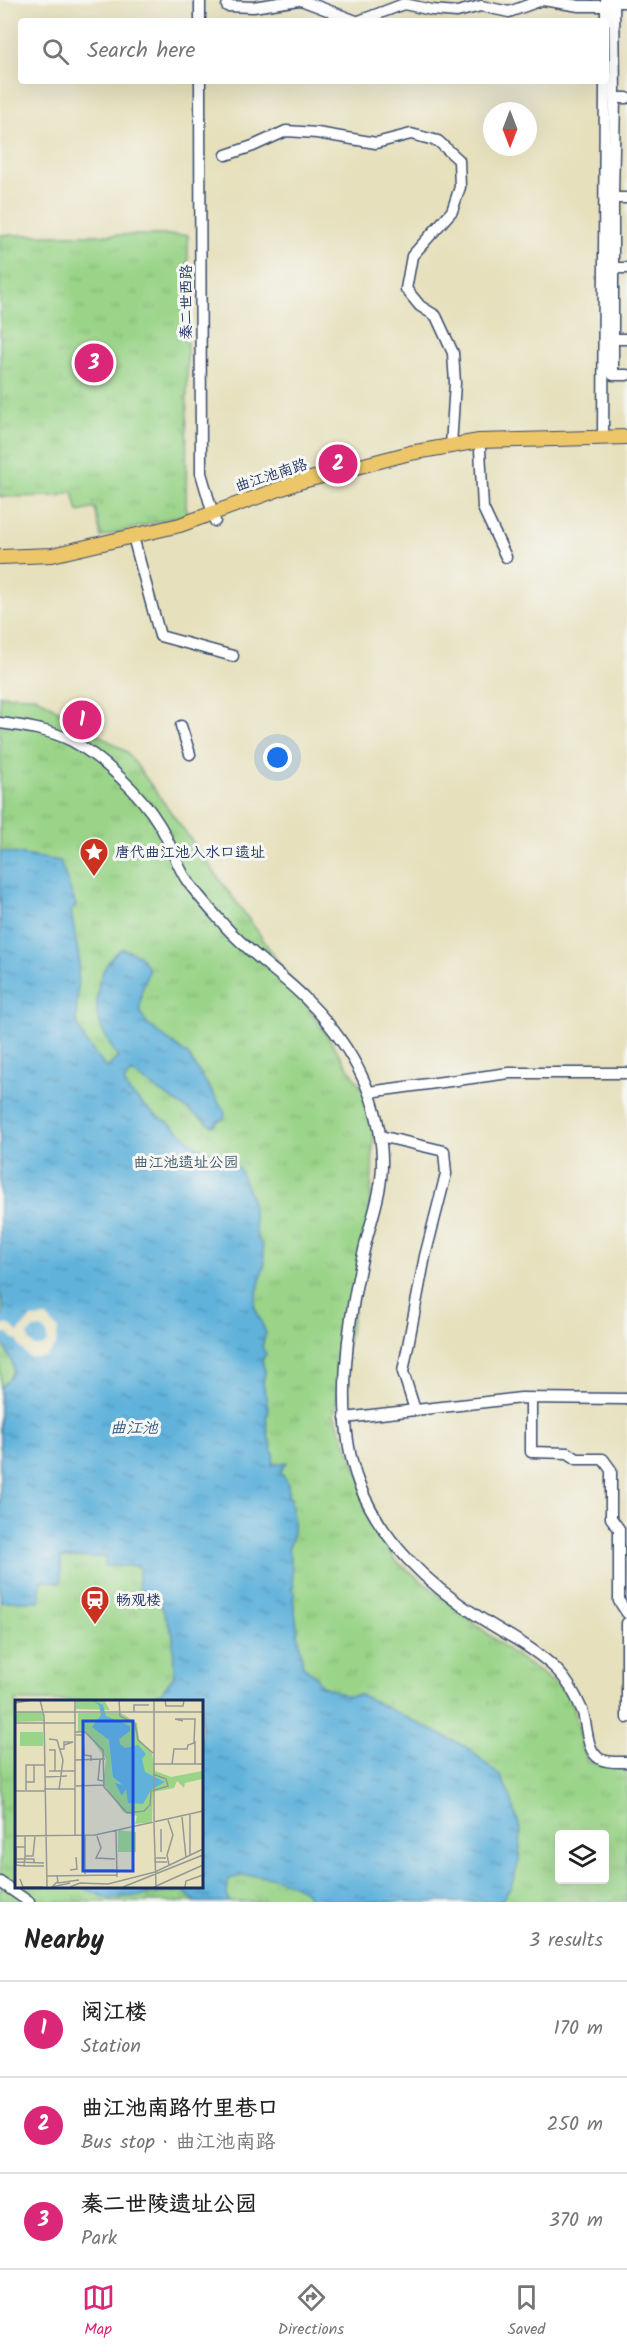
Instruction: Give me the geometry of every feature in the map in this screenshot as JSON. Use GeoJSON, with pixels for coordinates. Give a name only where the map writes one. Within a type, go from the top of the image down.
{"type":"FeatureCollection","features":[{"type":"Feature","properties":{"kind":"main road","name":"曲江池南路"},"geometry":{"type":"LineString","coordinates":[[0,566],[54,563],[182,533],[214,517],[299,482],[410,453],[479,441],[627,437]]}},
{"type":"Feature","properties":{"kind":"main road","name":"曲江池南路"},"geometry":{"type":"LineString","coordinates":[[0,557],[52,555],[214,517],[302,490],[411,462],[480,449],[627,446]]}},
{"type":"Feature","properties":{"kind":"street"},"geometry":{"type":"LineString","coordinates":[[200,0],[200,18]]}},
{"type":"Feature","properties":{"kind":"street"},"geometry":{"type":"LineString","coordinates":[[227,6],[253,7],[300,0],[349,18]]}},
{"type":"Feature","properties":{"kind":"street"},"geometry":{"type":"LineString","coordinates":[[365,18],[404,4],[457,12],[481,6],[509,12],[542,0],[579,6],[627,2]]}},
{"type":"Feature","properties":{"kind":"street"},"geometry":{"type":"LineString","coordinates":[[607,18],[610,2]]}},
{"type":"Feature","properties":{"kind":"street"},"geometry":{"type":"LineString","coordinates":[[610,2],[615,98],[613,375],[627,375]]}},
{"type":"Feature","properties":{"kind":"street","name":"秦二世西路"},"geometry":{"type":"LineString","coordinates":[[200,84],[201,473],[214,517]]}},
{"type":"Feature","properties":{"kind":"street"},"geometry":{"type":"LineString","coordinates":[[603,437],[605,84]]}},
{"type":"Feature","properties":{"kind":"street"},"geometry":{"type":"LineString","coordinates":[[615,98],[627,98]]}},
{"type":"Feature","properties":{"kind":"street"},"geometry":{"type":"LineString","coordinates":[[226,155],[286,131],[317,133],[376,143],[411,134],[438,141],[459,160],[460,187],[452,211],[412,256],[406,289],[420,306],[436,316],[453,353],[451,446]]}},
{"type":"Feature","properties":{"kind":"street"},"geometry":{"type":"LineString","coordinates":[[613,198],[627,198]]}},
{"type":"Feature","properties":{"kind":"street"},"geometry":{"type":"LineString","coordinates":[[613,268],[627,268]]}},
{"type":"Feature","properties":{"kind":"street"},"geometry":{"type":"LineString","coordinates":[[613,339],[627,339]]}},
{"type":"Feature","properties":{"kind":"street"},"geometry":{"type":"LineString","coordinates":[[480,449],[483,508],[506,557]]}},
{"type":"Feature","properties":{"kind":"street"},"geometry":{"type":"LineString","coordinates":[[135,544],[160,636],[233,656]]}},
{"type":"Feature","properties":{"kind":"street"},"geometry":{"type":"LineString","coordinates":[[0,723],[23,726],[69,739],[123,780],[159,823],[186,878],[225,926],[246,948],[303,996],[344,1042],[359,1067],[369,1092],[375,1108],[380,1136],[382,1185],[365,1245],[353,1303],[347,1358],[345,1418],[350,1456],[367,1506],[401,1552],[444,1592],[543,1658],[560,1672],[583,1714],[591,1749],[599,1758],[627,1762]]}},
{"type":"Feature","properties":{"kind":"street"},"geometry":{"type":"LineString","coordinates":[[181,726],[190,754]]}},
{"type":"Feature","properties":{"kind":"street"},"geometry":{"type":"LineString","coordinates":[[369,1092],[509,1073],[627,1073]]}},
{"type":"Feature","properties":{"kind":"street"},"geometry":{"type":"LineString","coordinates":[[380,1136],[444,1151],[446,1174],[425,1256],[403,1372],[415,1410]]}},
{"type":"Feature","properties":{"kind":"street"},"geometry":{"type":"LineString","coordinates":[[345,1418],[531,1398],[627,1399]]}},
{"type":"Feature","properties":{"kind":"street"},"geometry":{"type":"LineString","coordinates":[[531,1398],[531,1452],[568,1452],[577,1459],[603,1459],[611,1470],[610,1518],[623,1529],[619,1601],[627,1613]]}},
{"type":"Feature","properties":{"kind":"street"},"geometry":{"type":"LineString","coordinates":[[627,1623],[627,1718]]}},
{"type":"Feature","properties":{"kind":"street"},"geometry":{"type":"LineString","coordinates":[[0,1882],[29,1902]]}},
{"type":"Feature","properties":{"kind":"green space"},"geometry":{"type":"Polygon","coordinates":[[[0,235],[188,235],[186,514],[101,537],[95,508],[78,512],[73,491],[59,496],[0,497],[0,235]]]}},
{"type":"Feature","properties":{"kind":"green space","name":"曲江池遗址公园"},"geometry":{"type":"Polygon","coordinates":[[[0,695],[35,696],[127,752],[258,932],[375,1108],[369,1232],[334,1414],[394,1559],[508,1650],[570,1694],[587,1762],[627,1762],[627,1902],[0,1902],[0,695]]]}},
{"type":"Feature","properties":{"kind":"water","name":"曲江池"},"geometry":{"type":"Polygon","coordinates":[[[0,851],[60,861],[76,905],[71,911],[79,958],[76,1021],[86,1042],[106,1068],[118,1058],[102,1029],[97,996],[102,973],[114,955],[123,948],[140,956],[149,969],[141,993],[140,1012],[147,1024],[188,1055],[225,1112],[224,1119],[212,1126],[131,1072],[124,1082],[129,1092],[155,1115],[168,1122],[198,1147],[214,1153],[227,1163],[239,1168],[251,1197],[257,1238],[262,1244],[265,1262],[254,1305],[266,1333],[262,1347],[266,1354],[262,1360],[265,1372],[263,1383],[269,1412],[266,1417],[271,1450],[274,1454],[272,1465],[287,1462],[280,1472],[287,1481],[289,1492],[287,1495],[291,1498],[293,1530],[288,1549],[294,1586],[291,1589],[295,1592],[293,1598],[303,1666],[316,1676],[320,1685],[347,1696],[361,1695],[468,1748],[501,1777],[511,1798],[521,1832],[519,1861],[511,1887],[500,1902],[305,1902],[309,1899],[307,1892],[278,1879],[260,1876],[228,1879],[227,1898],[230,1902],[196,1902],[183,1891],[109,1899],[82,1887],[202,1887],[202,1700],[146,1700],[161,1693],[174,1676],[173,1635],[160,1603],[139,1593],[139,1566],[105,1566],[105,1557],[61,1558],[61,1582],[41,1581],[39,1601],[0,1601],[0,1387],[12,1373],[13,1367],[0,1334],[3,1309],[0,1293],[0,851]]]}},
{"type":"Feature","properties":{"kind":"pier"},"geometry":{"type":"Polygon","coordinates":[[[47,1317],[58,1329],[56,1346],[45,1357],[29,1357],[19,1346],[18,1340],[8,1333],[0,1333],[1,1325],[10,1325],[18,1332],[31,1318],[47,1317]],[[42,1328],[34,1329],[28,1334],[29,1341],[34,1346],[43,1346],[47,1342],[47,1334],[42,1328]]]}},
{"type":"Feature","properties":{"kind":"place","name":"秦二世陵遗址公园"},"geometry":{"type":"Point","coordinates":[94,363]}},
{"type":"Feature","properties":{"kind":"place","name":"曲江池南路竹里巷口"},"geometry":{"type":"Point","coordinates":[338,464]}},
{"type":"Feature","properties":{"kind":"place","name":"阅江楼"},"geometry":{"type":"Point","coordinates":[82,720]}},
{"type":"Feature","properties":{"kind":"place","name":"唐代曲江池入水口遗址"},"geometry":{"type":"Point","coordinates":[94,878]}},
{"type":"Feature","properties":{"kind":"place","name":"畅观楼"},"geometry":{"type":"Point","coordinates":[95,1626]}}]}
